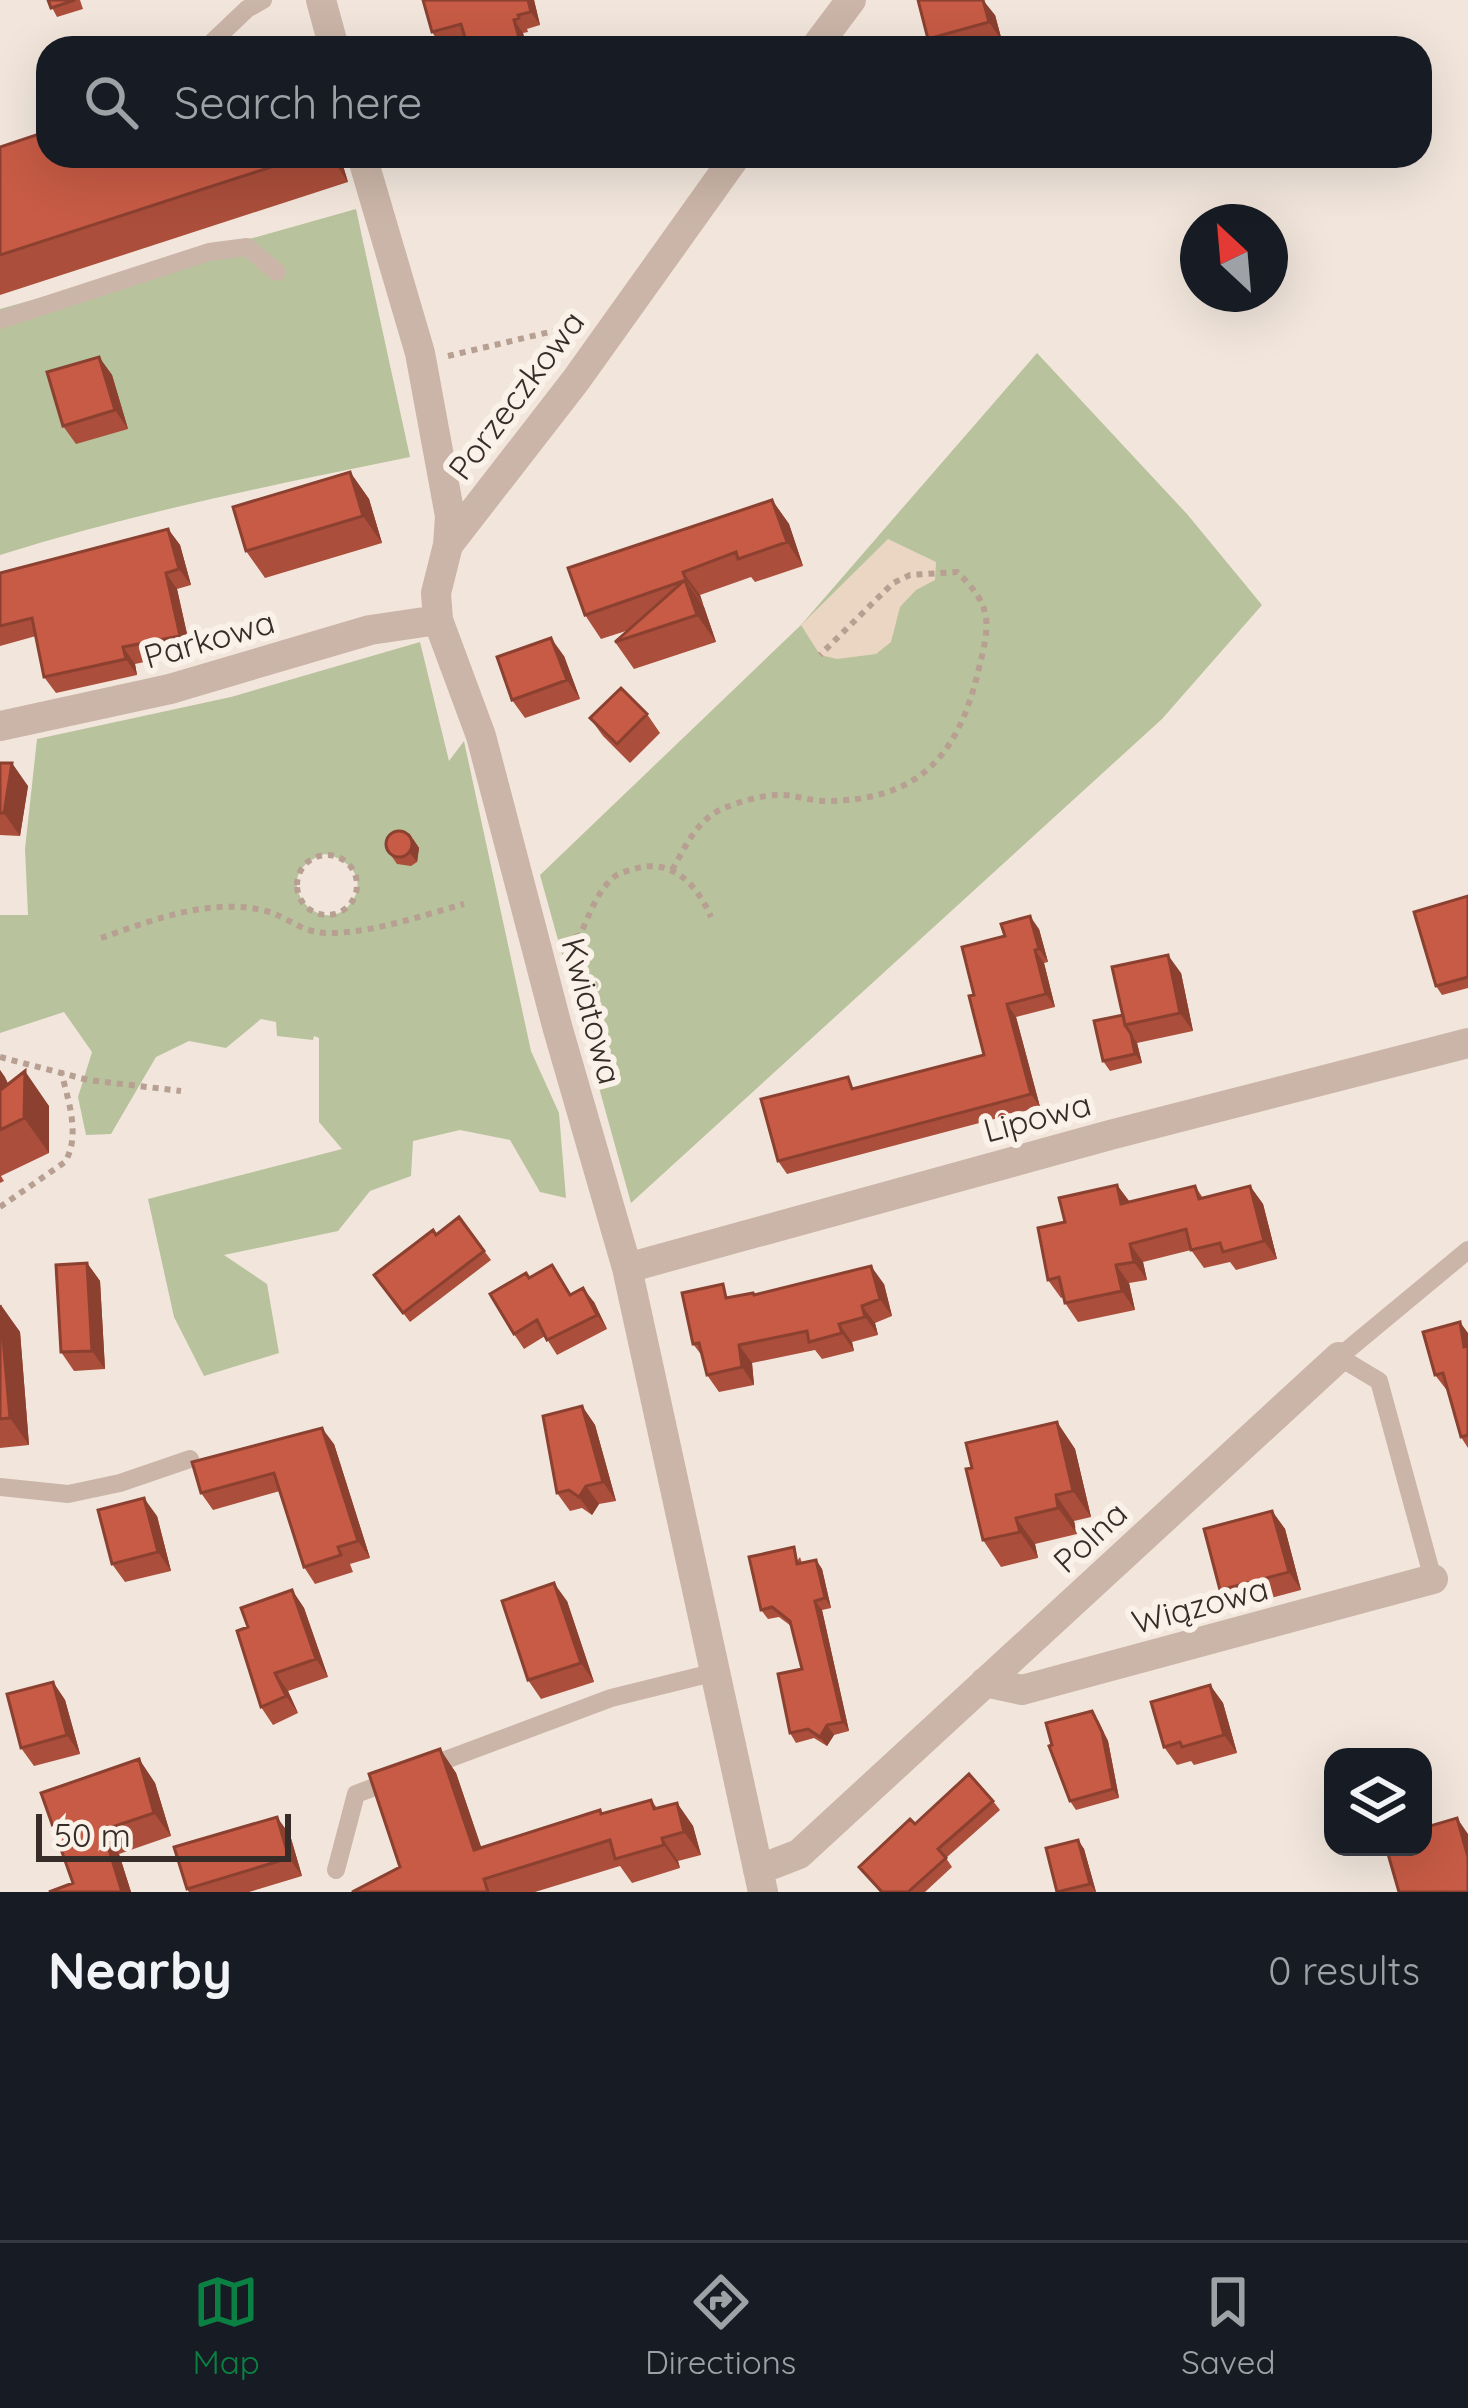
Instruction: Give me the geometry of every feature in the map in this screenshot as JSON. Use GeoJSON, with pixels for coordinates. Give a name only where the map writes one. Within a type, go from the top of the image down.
{"type":"FeatureCollection","features":[{"type":"Feature","properties":{"kind":"street"},"geometry":{"type":"LineString","coordinates":[[321,0],[331,36]]}},
{"type":"Feature","properties":{"kind":"street"},"geometry":{"type":"LineString","coordinates":[[824,36],[850,0]]}},
{"type":"Feature","properties":{"kind":"street","name":"Kwiatowa"},"geometry":{"type":"LineString","coordinates":[[365,168],[422,362],[450,516],[436,593],[438,620],[481,736],[628,1268],[761,1881]]}},
{"type":"Feature","properties":{"kind":"street","name":"Porzeczkowa"},"geometry":{"type":"LineString","coordinates":[[448,545],[576,380],[727,168]]}},
{"type":"Feature","properties":{"kind":"street","name":"Parkowa"},"geometry":{"type":"LineString","coordinates":[[0,726],[170,689],[370,630],[438,620]]}},
{"type":"Feature","properties":{"kind":"street","name":"Lipowa"},"geometry":{"type":"LineString","coordinates":[[628,1268],[1468,1042]]}},
{"type":"Feature","properties":{"kind":"street","name":"Polna"},"geometry":{"type":"LineString","coordinates":[[761,1881],[799,1855],[1339,1357]]}},
{"type":"Feature","properties":{"kind":"street","name":"Wiązowa"},"geometry":{"type":"LineString","coordinates":[[985,1682],[1022,1690],[1433,1579]]}},
{"type":"Feature","properties":{"kind":"lane"},"geometry":{"type":"LineString","coordinates":[[219,36],[263,0]]}},
{"type":"Feature","properties":{"kind":"lane"},"geometry":{"type":"LineString","coordinates":[[0,320],[209,252],[247,247],[277,272]]}},
{"type":"Feature","properties":{"kind":"lane","name":"Polna"},"geometry":{"type":"LineString","coordinates":[[1339,1357],[1468,1250]]}},
{"type":"Feature","properties":{"kind":"lane"},"geometry":{"type":"LineString","coordinates":[[1339,1357],[1379,1382],[1433,1579]]}},
{"type":"Feature","properties":{"kind":"lane"},"geometry":{"type":"LineString","coordinates":[[0,1487],[68,1494],[120,1483],[190,1459]]}},
{"type":"Feature","properties":{"kind":"lane"},"geometry":{"type":"LineString","coordinates":[[336,1870],[356,1794],[611,1698],[716,1672]]}},
{"type":"Feature","properties":{"kind":"path"},"geometry":{"type":"LineString","coordinates":[[422,362],[620,316]]}},
{"type":"Feature","properties":{"kind":"path"},"geometry":{"type":"LineString","coordinates":[[672,870],[703,819],[725,807],[778,795],[823,801],[886,795],[930,768],[956,735],[978,673],[988,617],[976,590],[957,572],[910,575],[892,583],[820,656]]}},
{"type":"Feature","properties":{"kind":"path"},"geometry":{"type":"LineString","coordinates":[[325,854],[339,856],[351,865],[357,893],[350,906],[337,914],[316,912],[299,897],[296,883],[301,869],[325,854]]}},
{"type":"Feature","properties":{"kind":"path"},"geometry":{"type":"LineString","coordinates":[[537,948],[580,935],[596,899],[615,875],[642,866],[665,865],[672,870],[695,891],[711,917]]}},
{"type":"Feature","properties":{"kind":"path"},"geometry":{"type":"LineString","coordinates":[[101,938],[168,915],[220,907],[267,911],[302,929],[324,933],[358,930],[464,904]]}},
{"type":"Feature","properties":{"kind":"path"},"geometry":{"type":"LineString","coordinates":[[313,931],[316,912]]}},
{"type":"Feature","properties":{"kind":"path"},"geometry":{"type":"LineString","coordinates":[[0,1057],[88,1080],[181,1091]]}},
{"type":"Feature","properties":{"kind":"path"},"geometry":{"type":"LineString","coordinates":[[0,1207],[65,1162],[70,1153],[72,1126],[61,1071]]}},
{"type":"Feature","properties":{"kind":"green space"},"geometry":{"type":"Polygon","coordinates":[[[356,209],[410,457],[152,513],[0,555],[0,309],[356,209]]]}},
{"type":"Feature","properties":{"kind":"green space"},"geometry":{"type":"Polygon","coordinates":[[[1037,353],[1187,514],[1262,605],[1162,719],[631,1203],[540,875],[801,625],[1037,353]]]}},
{"type":"Feature","properties":{"kind":"green space"},"geometry":{"type":"Polygon","coordinates":[[[420,642],[449,761],[464,741],[531,1051],[559,1113],[566,1198],[540,1192],[510,1140],[460,1130],[413,1141],[411,1176],[370,1191],[338,1231],[224,1255],[267,1284],[279,1353],[204,1376],[174,1317],[148,1199],[342,1149],[319,1122],[319,1038],[277,1036],[276,1022],[261,1019],[226,1048],[189,1041],[156,1057],[111,1134],[86,1135],[78,1097],[92,1052],[64,1012],[0,1033],[0,915],[28,915],[25,849],[37,739],[231,697],[420,642]],[[325,854],[306,864],[298,877],[304,902],[327,915],[341,912],[353,900],[358,884],[347,864],[325,854]]]}},
{"type":"Feature","properties":{"kind":"shaded area"},"geometry":{"type":"Polygon","coordinates":[[[888,539],[936,562],[935,580],[916,590],[900,607],[891,642],[876,654],[837,659],[820,655],[801,625],[888,539]]]}},
{"type":"Feature","properties":{"kind":"building"},"geometry":{"type":"Polygon","coordinates":[[[48,0],[75,0],[51,8],[48,0]]]}},
{"type":"Feature","properties":{"kind":"building"},"geometry":{"type":"Polygon","coordinates":[[[423,0],[528,0],[531,12],[514,20],[518,36],[464,36],[461,24],[432,32],[423,0]]]}},
{"type":"Feature","properties":{"kind":"building"},"geometry":{"type":"Polygon","coordinates":[[[918,0],[983,0],[989,22],[927,36],[918,0]]]}},
{"type":"Feature","properties":{"kind":"building"},"geometry":{"type":"Polygon","coordinates":[[[36,135],[36,168],[268,168],[0,255],[0,147],[36,135]]]}},
{"type":"Feature","properties":{"kind":"building"},"geometry":{"type":"Polygon","coordinates":[[[99,357],[115,410],[63,426],[47,372],[99,357]]]}},
{"type":"Feature","properties":{"kind":"building"},"geometry":{"type":"Polygon","coordinates":[[[350,472],[363,516],[246,551],[233,507],[350,472]]]}},
{"type":"Feature","properties":{"kind":"building"},"geometry":{"type":"Polygon","coordinates":[[[772,500],[787,542],[738,559],[736,552],[683,572],[686,580],[585,615],[568,568],[772,500]]]}},
{"type":"Feature","properties":{"kind":"building"},"geometry":{"type":"Polygon","coordinates":[[[168,529],[179,569],[166,573],[180,636],[123,647],[126,659],[44,677],[32,618],[0,626],[0,573],[168,529]]]}},
{"type":"Feature","properties":{"kind":"building"},"geometry":{"type":"Polygon","coordinates":[[[685,580],[697,615],[615,642],[685,580]]]}},
{"type":"Feature","properties":{"kind":"building"},"geometry":{"type":"Polygon","coordinates":[[[551,638],[567,680],[512,700],[497,657],[551,638]]]}},
{"type":"Feature","properties":{"kind":"building"},"geometry":{"type":"Polygon","coordinates":[[[621,688],[647,714],[617,744],[590,718],[621,688]]]}},
{"type":"Feature","properties":{"kind":"building"},"geometry":{"type":"Polygon","coordinates":[[[0,763],[12,763],[4,813],[0,813],[0,763]]]}},
{"type":"Feature","properties":{"kind":"building"},"geometry":{"type":"Polygon","coordinates":[[[399,831],[412,844],[399,857],[386,844],[399,831]]]}},
{"type":"Feature","properties":{"kind":"building"},"geometry":{"type":"Polygon","coordinates":[[[1468,896],[1468,977],[1436,986],[1414,912],[1468,896]]]}},
{"type":"Feature","properties":{"kind":"building"},"geometry":{"type":"Polygon","coordinates":[[[1030,916],[1046,994],[1007,1004],[1031,1094],[778,1161],[761,1099],[848,1077],[852,1089],[984,1055],[962,947],[1005,936],[1001,924],[1030,916]]]}},
{"type":"Feature","properties":{"kind":"building"},"geometry":{"type":"Polygon","coordinates":[[[1168,955],[1180,1013],[1125,1025],[1112,967],[1168,955]]]}},
{"type":"Feature","properties":{"kind":"building"},"geometry":{"type":"Polygon","coordinates":[[[1123,1015],[1135,1054],[1103,1061],[1094,1021],[1123,1015]]]}},
{"type":"Feature","properties":{"kind":"building"},"geometry":{"type":"Polygon","coordinates":[[[25,1071],[24,1118],[0,1130],[0,1085],[2,1089],[25,1071]]]}},
{"type":"Feature","properties":{"kind":"building"},"geometry":{"type":"Polygon","coordinates":[[[1117,1185],[1121,1204],[1195,1186],[1199,1199],[1250,1186],[1264,1241],[1223,1252],[1220,1243],[1191,1250],[1186,1229],[1130,1244],[1134,1262],[1116,1265],[1122,1291],[1065,1303],[1059,1277],[1048,1280],[1038,1228],[1065,1222],[1059,1198],[1117,1185]]]}},
{"type":"Feature","properties":{"kind":"building"},"geometry":{"type":"Polygon","coordinates":[[[459,1217],[484,1251],[403,1313],[374,1275],[433,1230],[436,1235],[459,1217]]]}},
{"type":"Feature","properties":{"kind":"building"},"geometry":{"type":"Polygon","coordinates":[[[87,1263],[92,1351],[61,1352],[56,1265],[87,1263]]]}},
{"type":"Feature","properties":{"kind":"building"},"geometry":{"type":"Polygon","coordinates":[[[552,1265],[570,1295],[583,1288],[597,1315],[547,1340],[537,1320],[514,1334],[490,1294],[526,1273],[529,1278],[552,1265]]]}},
{"type":"Feature","properties":{"kind":"building"},"geometry":{"type":"Polygon","coordinates":[[[871,1266],[880,1299],[862,1306],[865,1317],[839,1324],[842,1333],[809,1342],[807,1331],[739,1345],[742,1367],[707,1375],[699,1343],[693,1344],[682,1293],[723,1284],[726,1298],[754,1295],[871,1266]]]}},
{"type":"Feature","properties":{"kind":"building"},"geometry":{"type":"Polygon","coordinates":[[[0,1305],[10,1418],[0,1419],[0,1305]]]}},
{"type":"Feature","properties":{"kind":"building"},"geometry":{"type":"Polygon","coordinates":[[[1460,1322],[1464,1347],[1468,1346],[1468,1435],[1461,1437],[1443,1373],[1435,1375],[1423,1332],[1460,1322]]]}},
{"type":"Feature","properties":{"kind":"building"},"geometry":{"type":"Polygon","coordinates":[[[582,1406],[603,1482],[586,1486],[579,1497],[569,1490],[557,1493],[543,1416],[582,1406]]]}},
{"type":"Feature","properties":{"kind":"building"},"geometry":{"type":"Polygon","coordinates":[[[1057,1422],[1073,1491],[1056,1495],[1058,1508],[1016,1518],[1020,1532],[983,1540],[966,1469],[972,1468],[966,1443],[1057,1422]]]}},
{"type":"Feature","properties":{"kind":"building"},"geometry":{"type":"Polygon","coordinates":[[[322,1428],[358,1541],[338,1547],[341,1555],[304,1567],[274,1473],[201,1493],[192,1462],[322,1428]]]}},
{"type":"Feature","properties":{"kind":"building"},"geometry":{"type":"Polygon","coordinates":[[[144,1498],[158,1552],[112,1564],[98,1510],[144,1498]]]}},
{"type":"Feature","properties":{"kind":"building"},"geometry":{"type":"Polygon","coordinates":[[[1272,1511],[1289,1572],[1220,1590],[1204,1529],[1272,1511]]]}},
{"type":"Feature","properties":{"kind":"building"},"geometry":{"type":"Polygon","coordinates":[[[794,1547],[797,1564],[816,1560],[825,1598],[815,1601],[843,1722],[827,1725],[820,1737],[808,1729],[790,1733],[778,1674],[802,1669],[790,1621],[772,1607],[761,1610],[749,1557],[794,1547]]]}},
{"type":"Feature","properties":{"kind":"building"},"geometry":{"type":"Polygon","coordinates":[[[554,1583],[581,1663],[528,1680],[502,1601],[554,1583]]]}},
{"type":"Feature","properties":{"kind":"building"},"geometry":{"type":"Polygon","coordinates":[[[292,1590],[316,1659],[275,1673],[286,1696],[261,1707],[237,1631],[248,1627],[241,1608],[292,1590]]]}},
{"type":"Feature","properties":{"kind":"building"},"geometry":{"type":"Polygon","coordinates":[[[53,1682],[67,1735],[21,1748],[7,1694],[53,1682]]]}},
{"type":"Feature","properties":{"kind":"building"},"geometry":{"type":"Polygon","coordinates":[[[1210,1685],[1224,1735],[1164,1747],[1151,1702],[1210,1685]]]}},
{"type":"Feature","properties":{"kind":"building"},"geometry":{"type":"Polygon","coordinates":[[[1092,1711],[1102,1732],[1113,1789],[1070,1801],[1049,1746],[1046,1723],[1092,1711]]]}},
{"type":"Feature","properties":{"kind":"building"},"geometry":{"type":"Polygon","coordinates":[[[440,1749],[474,1850],[600,1810],[601,1814],[651,1800],[654,1809],[677,1803],[684,1832],[662,1838],[664,1845],[615,1859],[610,1840],[484,1879],[488,1892],[352,1892],[400,1867],[369,1774],[440,1749]]]}},
{"type":"Feature","properties":{"kind":"building"},"geometry":{"type":"Polygon","coordinates":[[[139,1759],[154,1813],[103,1830],[122,1892],[49,1892],[73,1883],[41,1793],[139,1759]]]}},
{"type":"Feature","properties":{"kind":"building"},"geometry":{"type":"Polygon","coordinates":[[[969,1774],[993,1801],[938,1849],[946,1858],[908,1892],[882,1892],[859,1867],[910,1819],[915,1824],[969,1774]]]}},
{"type":"Feature","properties":{"kind":"building"},"geometry":{"type":"Polygon","coordinates":[[[277,1817],[289,1858],[187,1889],[174,1847],[277,1817]]]}},
{"type":"Feature","properties":{"kind":"building"},"geometry":{"type":"Polygon","coordinates":[[[1457,1818],[1468,1857],[1468,1892],[1399,1892],[1389,1856],[1432,1856],[1432,1825],[1457,1818]]]}},
{"type":"Feature","properties":{"kind":"building"},"geometry":{"type":"Polygon","coordinates":[[[1078,1840],[1090,1884],[1057,1892],[1046,1848],[1078,1840]]]}}]}
